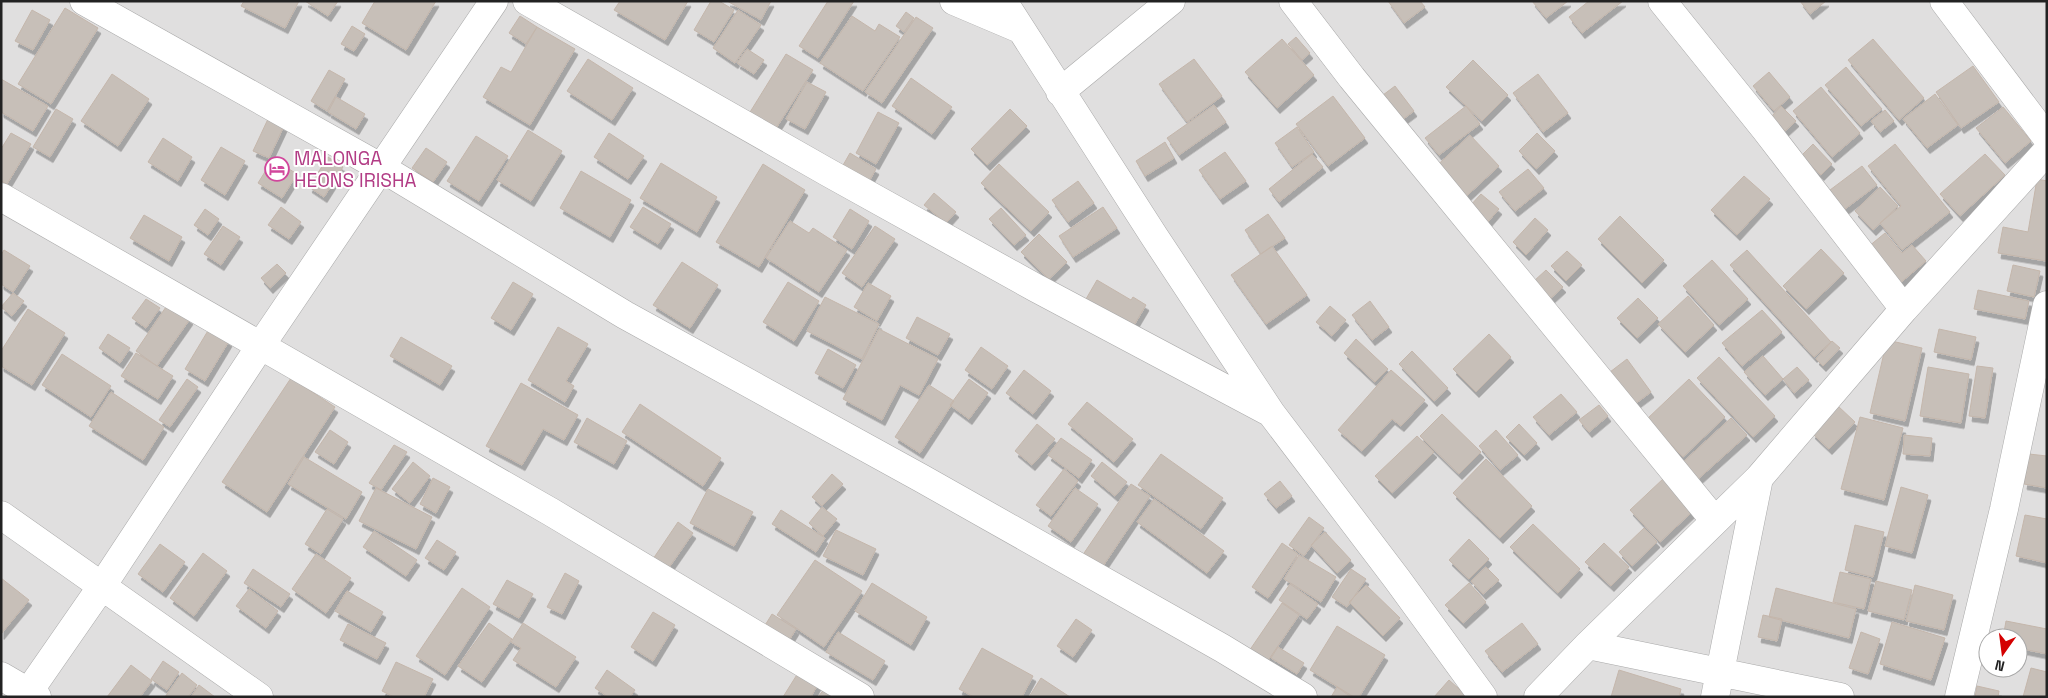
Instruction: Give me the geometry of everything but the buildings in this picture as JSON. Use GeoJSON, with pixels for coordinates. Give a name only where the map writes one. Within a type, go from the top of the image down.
{"type":"FeatureCollection","features":[{"type":"Feature","properties":{"kind":"street"},"geometry":{"type":"LineString","coordinates":[[84,1],[380,167],[625,314],[1222,648],[1303,697]]}},
{"type":"Feature","properties":{"kind":"street"},"geometry":{"type":"LineString","coordinates":[[1,676],[30,695],[380,167],[494,1]]}},
{"type":"Feature","properties":{"kind":"street"},"geometry":{"type":"LineString","coordinates":[[527,1],[1036,288],[1271,412]]}},
{"type":"Feature","properties":{"kind":"street"},"geometry":{"type":"LineString","coordinates":[[954,1],[1020,29]]}},
{"type":"Feature","properties":{"kind":"street"},"geometry":{"type":"LineString","coordinates":[[1003,1],[1060,92],[1271,412],[1398,579],[1483,697]]}},
{"type":"Feature","properties":{"kind":"street"},"geometry":{"type":"LineString","coordinates":[[1060,92],[1171,1]]}},
{"type":"Feature","properties":{"kind":"street"},"geometry":{"type":"LineString","coordinates":[[1293,1],[1352,78],[1714,522]]}},
{"type":"Feature","properties":{"kind":"street"},"geometry":{"type":"LineString","coordinates":[[1662,1],[1771,137],[1904,309]]}},
{"type":"Feature","properties":{"kind":"street"},"geometry":{"type":"LineString","coordinates":[[1944,1],[2047,138]]}},
{"type":"Feature","properties":{"kind":"street"},"geometry":{"type":"LineString","coordinates":[[1538,697],[1588,645],[1759,478],[1904,309],[2047,152]]}},
{"type":"Feature","properties":{"kind":"street"},"geometry":{"type":"LineString","coordinates":[[1,197],[551,512],[860,697]]}},
{"type":"Feature","properties":{"kind":"street"},"geometry":{"type":"LineString","coordinates":[[1959,697],[2004,509],[2047,306]]}},
{"type":"Feature","properties":{"kind":"street"},"geometry":{"type":"LineString","coordinates":[[1718,684],[1759,478]]}},
{"type":"Feature","properties":{"kind":"street"},"geometry":{"type":"LineString","coordinates":[[1,515],[259,697]]}},
{"type":"Feature","properties":{"kind":"street"},"geometry":{"type":"LineString","coordinates":[[1588,645],[1718,684],[1840,697]]}},
{"type":"Feature","properties":{"kind":"shaded area"},"geometry":{"type":"Polygon","coordinates":[[[1,1],[2047,1],[2047,697],[1,697],[1,1]]]}},
{"type":"Feature","properties":{"kind":"place","name":"MALONGA HEONS IRISHA"},"geometry":{"type":"Point","coordinates":[277,169]}}]}
